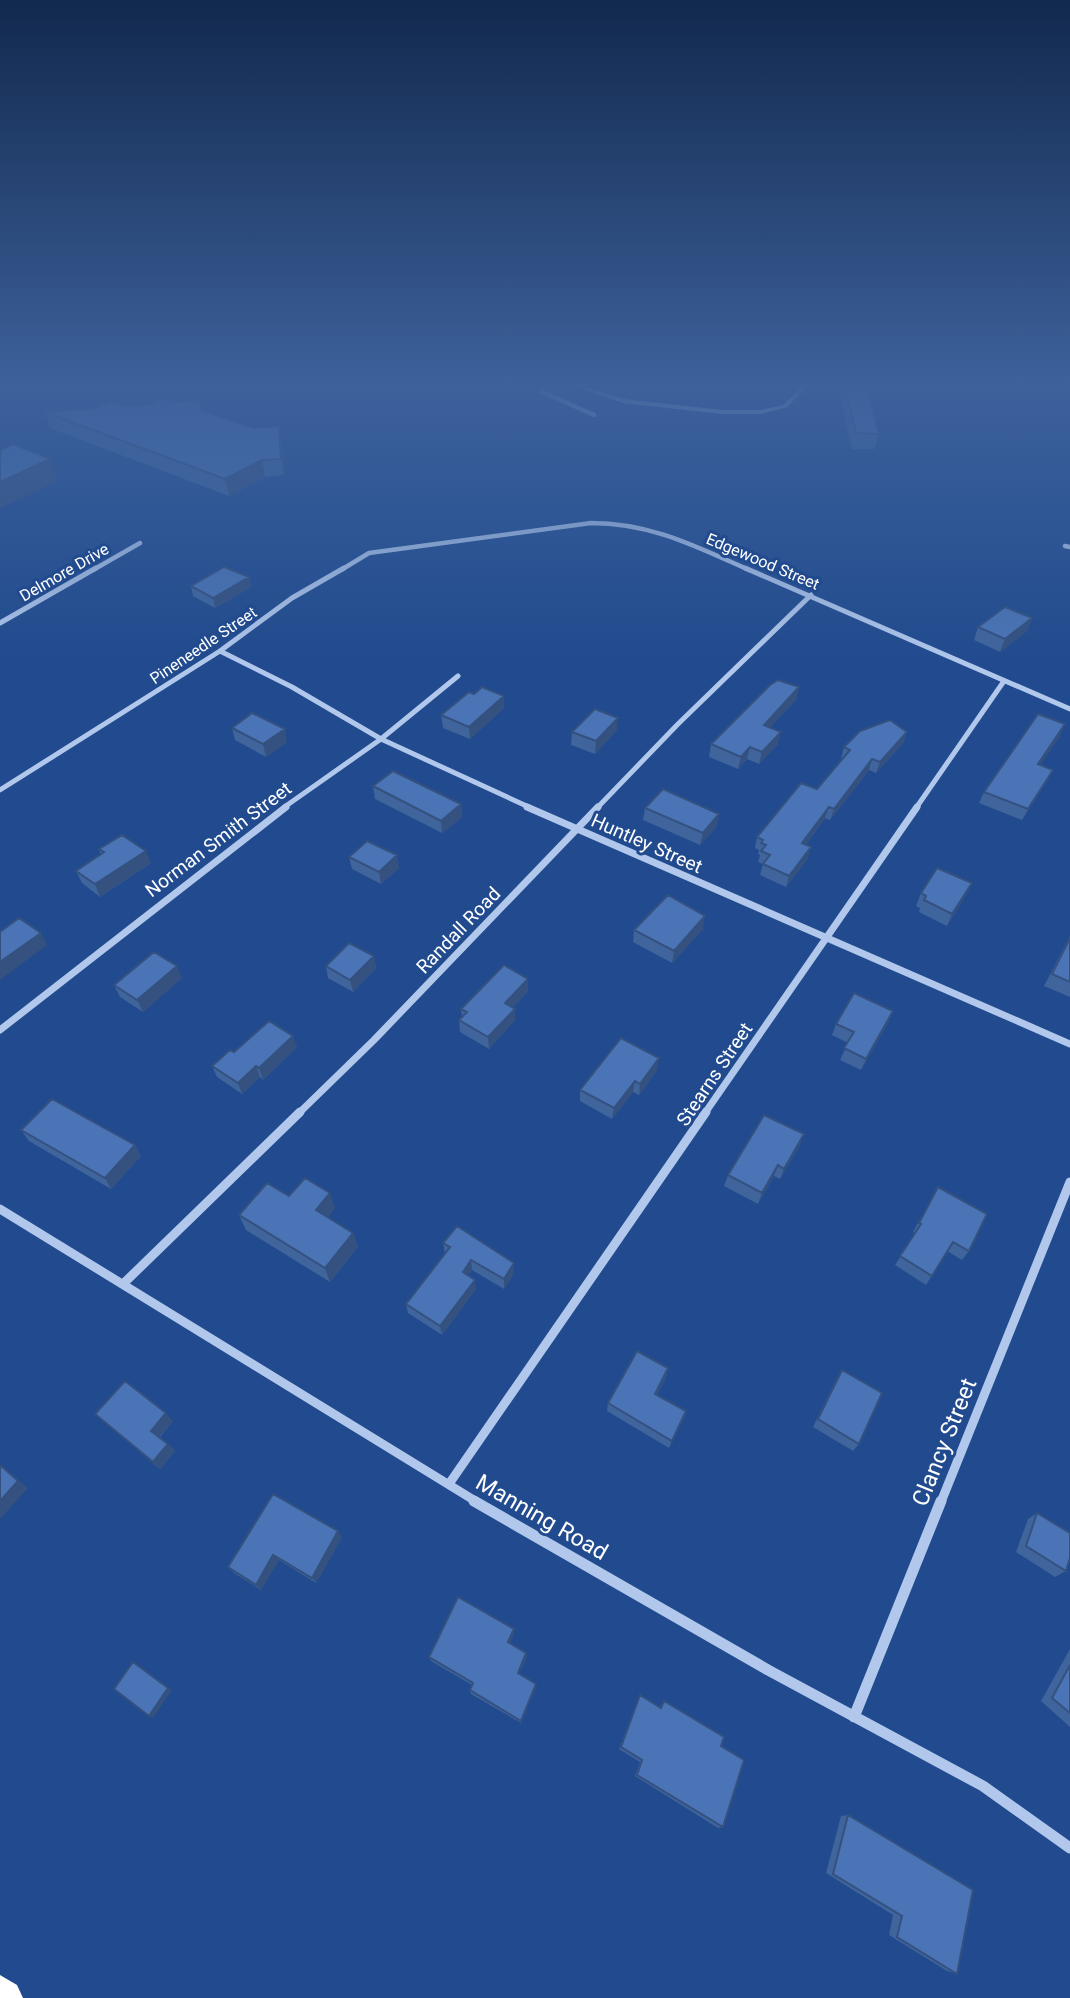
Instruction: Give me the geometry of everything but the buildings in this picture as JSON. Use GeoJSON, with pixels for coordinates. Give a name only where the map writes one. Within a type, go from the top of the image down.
{"type":"FeatureCollection","features":[{"type":"Feature","properties":{"kind":"highway"},"geometry":{"type":"LineString","coordinates":[[0,1994],[4,1998]]}},
{"type":"Feature","properties":{"kind":"street","name":"Edgewood Street"},"geometry":{"type":"LineString","coordinates":[[428,544],[591,523],[622,523],[667,534],[1070,709]]}},
{"type":"Feature","properties":{"kind":"street","name":"Delmore Drive"},"geometry":{"type":"LineString","coordinates":[[0,623],[139,542]]}},
{"type":"Feature","properties":{"kind":"street","name":"Pineneedle Street"},"geometry":{"type":"LineString","coordinates":[[0,790],[220,650],[292,598],[369,554],[428,544]]}},
{"type":"Feature","properties":{"kind":"street","name":"Randall Road"},"geometry":{"type":"LineString","coordinates":[[124,1283],[374,1040],[678,724],[811,595]]}},
{"type":"Feature","properties":{"kind":"street","name":"Huntley Street"},"geometry":{"type":"LineString","coordinates":[[220,650],[292,687],[381,739],[576,829],[1070,1044]]}},
{"type":"Feature","properties":{"kind":"street","name":"Norman Smith Street"},"geometry":{"type":"LineString","coordinates":[[0,1030],[293,801],[381,739],[458,676]]}},
{"type":"Feature","properties":{"kind":"street","name":"Stearns Street"},"geometry":{"type":"LineString","coordinates":[[449,1484],[703,1119],[824,937],[1004,681]]}},
{"type":"Feature","properties":{"kind":"street","name":"Clancy Street"},"geometry":{"type":"LineString","coordinates":[[854,1717],[1070,1182]]}},
{"type":"Feature","properties":{"kind":"street","name":"Manning Road"},"geometry":{"type":"LineString","coordinates":[[0,1209],[449,1484],[768,1670],[983,1786],[1070,1848]]}}]}
